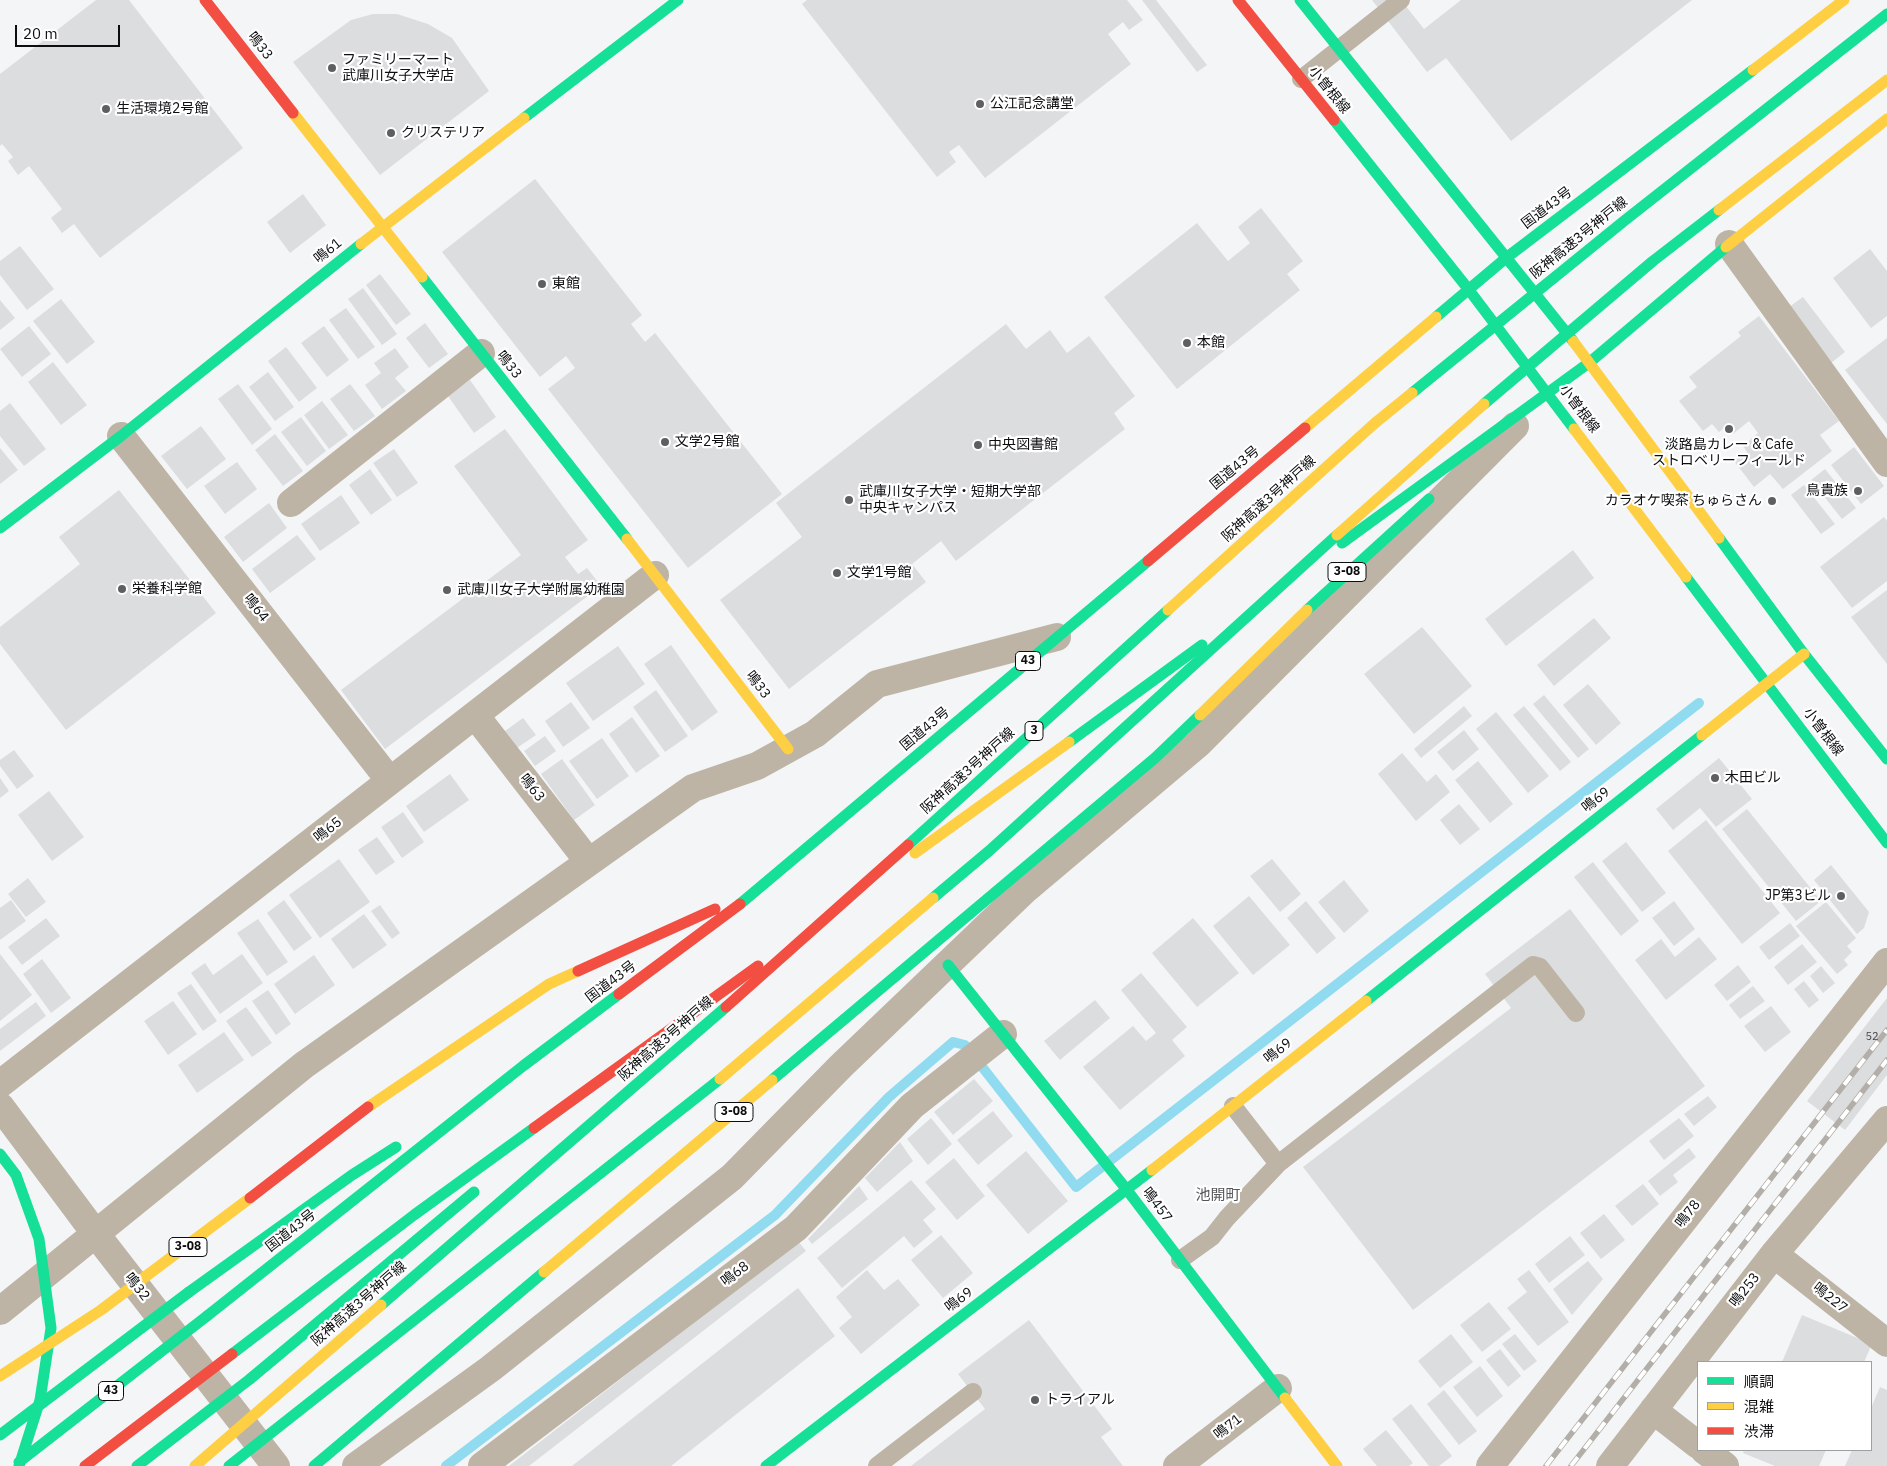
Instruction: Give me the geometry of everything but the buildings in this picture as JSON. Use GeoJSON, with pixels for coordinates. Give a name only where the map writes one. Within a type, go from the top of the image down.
{"type":"FeatureCollection","features":[{"type":"Feature","properties":{"kind":"main road","name":"鳴33"},"geometry":{"type":"LineString","coordinates":[[205,0],[655,575],[788,749]]}},
{"type":"Feature","properties":{"kind":"main road","name":"鳴61"},"geometry":{"type":"LineString","coordinates":[[0,528],[121,436],[382,227],[678,0]]}},
{"type":"Feature","properties":{"kind":"main road","name":"小曽根線"},"geometry":{"type":"LineString","coordinates":[[1238,0],[1469,290],[1887,843]]}},
{"type":"Feature","properties":{"kind":"main road"},"geometry":{"type":"LineString","coordinates":[[1300,0],[1590,362],[1804,654],[1887,759]]}},
{"type":"Feature","properties":{"kind":"main road","name":"国道43号"},"geometry":{"type":"LineString","coordinates":[[14,1466],[523,1066],[762,887],[1506,258],[1844,0]]}},
{"type":"Feature","properties":{"kind":"main road","name":"阪神高速3号神戸線"},"geometry":{"type":"LineString","coordinates":[[195,1466],[786,956],[1375,423],[1624,221],[1887,14]]}},
{"type":"Feature","properties":{"kind":"main road"},"geometry":{"type":"LineString","coordinates":[[229,1466],[725,1074],[989,851],[1432,448],[1653,261],[1887,80]]}},
{"type":"Feature","properties":{"kind":"main road"},"geometry":{"type":"LineString","coordinates":[[85,1466],[414,1215],[1548,394],[1590,362],[1729,244],[1887,119]]}},
{"type":"Feature","properties":{"kind":"main road","name":"3-08"},"geometry":{"type":"LineString","coordinates":[[314,1466],[1155,758],[1350,569],[1548,394]]}},
{"type":"Feature","properties":{"kind":"main road","name":"鳴69"},"geometry":{"type":"LineString","coordinates":[[766,1466],[1127,1190],[1804,654]]}},
{"type":"Feature","properties":{"kind":"main road","name":"3-08"},"geometry":{"type":"LineString","coordinates":[[0,1376],[101,1310],[178,1254],[368,1107],[549,984],[762,887]]}},
{"type":"Feature","properties":{"kind":"main road","name":"鳴457"},"geometry":{"type":"LineString","coordinates":[[948,965],[985,1048],[1098,1154],[1337,1466]]}},
{"type":"Feature","properties":{"kind":"main road"},"geometry":{"type":"LineString","coordinates":[[530,1146],[666,1033]]}},
{"type":"Feature","properties":{"kind":"main road"},"geometry":{"type":"LineString","coordinates":[[425,1128],[523,1066]]}},
{"type":"Feature","properties":{"kind":"main road"},"geometry":{"type":"LineString","coordinates":[[0,1435],[189,1292],[352,1175],[409,1138]]}},
{"type":"Feature","properties":{"kind":"main road"},"geometry":{"type":"LineString","coordinates":[[0,1154],[16,1175],[39,1239],[51,1328],[40,1400],[20,1466]]}},
{"type":"Feature","properties":{"kind":"main road"},"geometry":{"type":"LineString","coordinates":[[137,1466],[250,1379],[484,1184]]}},
{"type":"Feature","properties":{"kind":"street"},"geometry":{"type":"LineString","coordinates":[[1729,244],[1887,463]]}},
{"type":"Feature","properties":{"kind":"street"},"geometry":{"type":"LineString","coordinates":[[291,503],[481,353]]}},
{"type":"Feature","properties":{"kind":"street"},"geometry":{"type":"LineString","coordinates":[[356,1466],[490,1369],[732,1177],[841,1066],[1026,889],[1198,744],[1548,394]]}},
{"type":"Feature","properties":{"kind":"street","name":"鳴64"},"geometry":{"type":"LineString","coordinates":[[121,436],[390,781]]}},
{"type":"Feature","properties":{"kind":"street","name":"鳴65"},"geometry":{"type":"LineString","coordinates":[[0,1084],[655,575]]}},
{"type":"Feature","properties":{"kind":"street"},"geometry":{"type":"LineString","coordinates":[[0,1311],[304,1065],[693,788],[757,766],[815,734],[878,684],[1057,637]]}},
{"type":"Feature","properties":{"kind":"street","name":"鳴63"},"geometry":{"type":"LineString","coordinates":[[475,715],[588,861]]}},
{"type":"Feature","properties":{"kind":"street","name":"鳴78"},"geometry":{"type":"LineString","coordinates":[[1490,1466],[1887,962]]}},
{"type":"Feature","properties":{"kind":"street","name":"鳴68"},"geometry":{"type":"LineString","coordinates":[[482,1466],[796,1228],[912,1106],[985,1048]]}},
{"type":"Feature","properties":{"kind":"street","name":"鳴32"},"geometry":{"type":"LineString","coordinates":[[0,1106],[88,1239],[276,1466]]}},
{"type":"Feature","properties":{"kind":"street","name":"鳴253"},"geometry":{"type":"LineString","coordinates":[[1610,1466],[1774,1254],[1887,1120]]}},
{"type":"Feature","properties":{"kind":"street","name":"鳴227"},"geometry":{"type":"LineString","coordinates":[[1774,1254],[1887,1343]]}},
{"type":"Feature","properties":{"kind":"street","name":"鳴71"},"geometry":{"type":"LineString","coordinates":[[1177,1466],[1278,1388]]}},
{"type":"Feature","properties":{"kind":"street"},"geometry":{"type":"LineString","coordinates":[[1653,1410],[1697,1444]]}},
{"type":"Feature","properties":{"kind":"street"},"geometry":{"type":"LineString","coordinates":[[1705,1451],[1725,1466]]}},
{"type":"Feature","properties":{"kind":"lane"},"geometry":{"type":"LineString","coordinates":[[1301,80],[1401,0]]}},
{"type":"Feature","properties":{"kind":"lane"},"geometry":{"type":"LineString","coordinates":[[1180,1260],[1212,1237],[1227,1218],[1278,1164],[1533,965],[1540,967],[1576,1012]]}},
{"type":"Feature","properties":{"kind":"lane"},"geometry":{"type":"LineString","coordinates":[[1232,1106],[1278,1164]]}},
{"type":"Feature","properties":{"kind":"lane"},"geometry":{"type":"LineString","coordinates":[[877,1466],[972,1392]]}},
{"type":"Feature","properties":{"kind":"waterway"},"geometry":{"type":"LineString","coordinates":[[446,1466],[775,1215],[889,1097],[953,1042],[965,1045],[1076,1187],[1699,703]]}},
{"type":"Feature","properties":{"kind":"railway"},"geometry":{"type":"LineString","coordinates":[[1546,1466],[1887,1030]]}},
{"type":"Feature","properties":{"kind":"railway"},"geometry":{"type":"LineString","coordinates":[[1571,1466],[1887,1060]]}},
{"type":"Feature","properties":{"kind":"traffic: fast"},"geometry":{"type":"LineString","coordinates":[[524,118],[678,0]]}},
{"type":"Feature","properties":{"kind":"traffic: fast"},"geometry":{"type":"LineString","coordinates":[[1300,0],[1573,341]]}},
{"type":"Feature","properties":{"kind":"traffic: fast"},"geometry":{"type":"LineString","coordinates":[[1412,393],[1624,221],[1887,14]]}},
{"type":"Feature","properties":{"kind":"traffic: fast"},"geometry":{"type":"LineString","coordinates":[[1436,317],[1506,258],[1753,70]]}},
{"type":"Feature","properties":{"kind":"traffic: fast"},"geometry":{"type":"LineString","coordinates":[[1334,120],[1469,290],[1574,429]]}},
{"type":"Feature","properties":{"kind":"traffic: fast"},"geometry":{"type":"LineString","coordinates":[[1484,404],[1653,261],[1719,210]]}},
{"type":"Feature","properties":{"kind":"traffic: fast"},"geometry":{"type":"LineString","coordinates":[[0,528],[121,436],[361,244]]}},
{"type":"Feature","properties":{"kind":"traffic: fast"},"geometry":{"type":"LineString","coordinates":[[1342,543],[1590,362],[1726,247]]}},
{"type":"Feature","properties":{"kind":"traffic: fast"},"geometry":{"type":"LineString","coordinates":[[422,277],[627,539]]}},
{"type":"Feature","properties":{"kind":"traffic: fast"},"geometry":{"type":"LineString","coordinates":[[1307,610],[1429,499]]}},
{"type":"Feature","properties":{"kind":"traffic: fast"},"geometry":{"type":"LineString","coordinates":[[933,898],[989,851],[1337,535]]}},
{"type":"Feature","properties":{"kind":"traffic: fast"},"geometry":{"type":"LineString","coordinates":[[1719,538],[1804,654],[1887,759]]}},
{"type":"Feature","properties":{"kind":"traffic: fast"},"geometry":{"type":"LineString","coordinates":[[740,904],[1148,561]]}},
{"type":"Feature","properties":{"kind":"traffic: fast"},"geometry":{"type":"LineString","coordinates":[[1686,577],[1887,843]]}},
{"type":"Feature","properties":{"kind":"traffic: fast"},"geometry":{"type":"LineString","coordinates":[[908,845],[1168,610]]}},
{"type":"Feature","properties":{"kind":"traffic: fast"},"geometry":{"type":"LineString","coordinates":[[1069,742],[1202,645]]}},
{"type":"Feature","properties":{"kind":"traffic: fast"},"geometry":{"type":"LineString","coordinates":[[772,1080],[1155,758],[1200,715]]}},
{"type":"Feature","properties":{"kind":"traffic: fast"},"geometry":{"type":"LineString","coordinates":[[1366,1001],[1702,735]]}},
{"type":"Feature","properties":{"kind":"traffic: fast"},"geometry":{"type":"LineString","coordinates":[[948,965],[1127,1190],[1285,1398]]}},
{"type":"Feature","properties":{"kind":"traffic: fast"},"geometry":{"type":"LineString","coordinates":[[207,1316],[523,1066],[619,994]]}},
{"type":"Feature","properties":{"kind":"traffic: fast"},"geometry":{"type":"LineString","coordinates":[[381,1305],[726,1007]]}},
{"type":"Feature","properties":{"kind":"traffic: fast"},"geometry":{"type":"LineString","coordinates":[[229,1466],[720,1079]]}},
{"type":"Feature","properties":{"kind":"traffic: fast"},"geometry":{"type":"LineString","coordinates":[[232,1354],[414,1215],[534,1128]]}},
{"type":"Feature","properties":{"kind":"traffic: fast"},"geometry":{"type":"LineString","coordinates":[[189,1292],[352,1175],[396,1147]]}},
{"type":"Feature","properties":{"kind":"traffic: fast"},"geometry":{"type":"LineString","coordinates":[[0,1154],[16,1175],[39,1239],[51,1328],[40,1400],[19,1466]]}},
{"type":"Feature","properties":{"kind":"traffic: fast"},"geometry":{"type":"LineString","coordinates":[[766,1466],[1152,1170]]}},
{"type":"Feature","properties":{"kind":"traffic: fast"},"geometry":{"type":"LineString","coordinates":[[250,1379],[474,1192]]}},
{"type":"Feature","properties":{"kind":"traffic: fast"},"geometry":{"type":"LineString","coordinates":[[314,1466],[544,1272]]}},
{"type":"Feature","properties":{"kind":"traffic: fast"},"geometry":{"type":"LineString","coordinates":[[0,1435],[189,1292]]}},
{"type":"Feature","properties":{"kind":"traffic: fast"},"geometry":{"type":"LineString","coordinates":[[19,1462],[207,1316]]}},
{"type":"Feature","properties":{"kind":"traffic: fast"},"geometry":{"type":"LineString","coordinates":[[137,1466],[250,1379]]}},
{"type":"Feature","properties":{"kind":"traffic: slow"},"geometry":{"type":"LineString","coordinates":[[1753,70],[1844,0]]}},
{"type":"Feature","properties":{"kind":"traffic: slow"},"geometry":{"type":"LineString","coordinates":[[1719,210],[1887,80]]}},
{"type":"Feature","properties":{"kind":"traffic: slow"},"geometry":{"type":"LineString","coordinates":[[293,113],[422,277]]}},
{"type":"Feature","properties":{"kind":"traffic: slow"},"geometry":{"type":"LineString","coordinates":[[361,244],[524,118]]}},
{"type":"Feature","properties":{"kind":"traffic: slow"},"geometry":{"type":"LineString","coordinates":[[1726,247],[1887,119]]}},
{"type":"Feature","properties":{"kind":"traffic: slow"},"geometry":{"type":"LineString","coordinates":[[1305,428],[1436,317]]}},
{"type":"Feature","properties":{"kind":"traffic: slow"},"geometry":{"type":"LineString","coordinates":[[1573,341],[1719,538]]}},
{"type":"Feature","properties":{"kind":"traffic: slow"},"geometry":{"type":"LineString","coordinates":[[1168,610],[1375,423],[1412,393]]}},
{"type":"Feature","properties":{"kind":"traffic: slow"},"geometry":{"type":"LineString","coordinates":[[1337,535],[1484,404]]}},
{"type":"Feature","properties":{"kind":"traffic: slow"},"geometry":{"type":"LineString","coordinates":[[1574,429],[1686,577]]}},
{"type":"Feature","properties":{"kind":"traffic: slow"},"geometry":{"type":"LineString","coordinates":[[627,539],[788,749]]}},
{"type":"Feature","properties":{"kind":"traffic: slow"},"geometry":{"type":"LineString","coordinates":[[1200,715],[1307,610]]}},
{"type":"Feature","properties":{"kind":"traffic: slow"},"geometry":{"type":"LineString","coordinates":[[1702,735],[1804,654]]}},
{"type":"Feature","properties":{"kind":"traffic: slow"},"geometry":{"type":"LineString","coordinates":[[915,853],[1069,742]]}},
{"type":"Feature","properties":{"kind":"traffic: slow"},"geometry":{"type":"LineString","coordinates":[[720,1079],[933,898]]}},
{"type":"Feature","properties":{"kind":"traffic: slow"},"geometry":{"type":"LineString","coordinates":[[368,1107],[549,984],[578,971]]}},
{"type":"Feature","properties":{"kind":"traffic: slow"},"geometry":{"type":"LineString","coordinates":[[1152,1170],[1366,1001]]}},
{"type":"Feature","properties":{"kind":"traffic: slow"},"geometry":{"type":"LineString","coordinates":[[544,1272],[772,1080]]}},
{"type":"Feature","properties":{"kind":"traffic: slow"},"geometry":{"type":"LineString","coordinates":[[0,1376],[101,1310],[250,1198]]}},
{"type":"Feature","properties":{"kind":"traffic: slow"},"geometry":{"type":"LineString","coordinates":[[195,1466],[381,1305]]}},
{"type":"Feature","properties":{"kind":"traffic: slow"},"geometry":{"type":"LineString","coordinates":[[1285,1398],[1337,1466]]}},
{"type":"Feature","properties":{"kind":"traffic: jam"},"geometry":{"type":"LineString","coordinates":[[205,0],[293,113]]}},
{"type":"Feature","properties":{"kind":"traffic: jam"},"geometry":{"type":"LineString","coordinates":[[1238,0],[1334,120]]}},
{"type":"Feature","properties":{"kind":"traffic: jam"},"geometry":{"type":"LineString","coordinates":[[1148,561],[1305,428]]}},
{"type":"Feature","properties":{"kind":"traffic: jam"},"geometry":{"type":"LineString","coordinates":[[726,1007],[908,845]]}},
{"type":"Feature","properties":{"kind":"traffic: jam"},"geometry":{"type":"LineString","coordinates":[[619,994],[740,904]]}},
{"type":"Feature","properties":{"kind":"traffic: jam"},"geometry":{"type":"LineString","coordinates":[[578,971],[715,909]]}},
{"type":"Feature","properties":{"kind":"traffic: jam"},"geometry":{"type":"LineString","coordinates":[[534,1128],[758,966]]}},
{"type":"Feature","properties":{"kind":"traffic: jam"},"geometry":{"type":"LineString","coordinates":[[250,1198],[368,1107]]}},
{"type":"Feature","properties":{"kind":"traffic: jam"},"geometry":{"type":"LineString","coordinates":[[85,1466],[232,1354]]}},
{"type":"Feature","properties":{"kind":"place","name":"ファミリーマート 武庫川女子大学店"},"geometry":{"type":"Point","coordinates":[332,68]}},
{"type":"Feature","properties":{"kind":"place","name":"公江記念講堂"},"geometry":{"type":"Point","coordinates":[980,104]}},
{"type":"Feature","properties":{"kind":"place","name":"生活環境2号館"},"geometry":{"type":"Point","coordinates":[106,109]}},
{"type":"Feature","properties":{"kind":"place","name":"クリステリア"},"geometry":{"type":"Point","coordinates":[391,133]}},
{"type":"Feature","properties":{"kind":"place","name":"東館"},"geometry":{"type":"Point","coordinates":[542,284]}},
{"type":"Feature","properties":{"kind":"place","name":"本館"},"geometry":{"type":"Point","coordinates":[1187,343]}},
{"type":"Feature","properties":{"kind":"place","name":"淡路島カレー & Cafe ストロベリーフィールド"},"geometry":{"type":"Point","coordinates":[1729,429]}},
{"type":"Feature","properties":{"kind":"place","name":"文学2号館"},"geometry":{"type":"Point","coordinates":[665,442]}},
{"type":"Feature","properties":{"kind":"place","name":"中央図書館"},"geometry":{"type":"Point","coordinates":[978,445]}},
{"type":"Feature","properties":{"kind":"place","name":"鳥貴族"},"geometry":{"type":"Point","coordinates":[1858,491]}},
{"type":"Feature","properties":{"kind":"place","name":"武庫川女子大学・短期大学部 中央キャンパス"},"geometry":{"type":"Point","coordinates":[849,500]}},
{"type":"Feature","properties":{"kind":"place","name":"カラオケ喫茶 ちゅらさん"},"geometry":{"type":"Point","coordinates":[1772,501]}},
{"type":"Feature","properties":{"kind":"place","name":"文学1号館"},"geometry":{"type":"Point","coordinates":[837,573]}},
{"type":"Feature","properties":{"kind":"place","name":"栄養科学館"},"geometry":{"type":"Point","coordinates":[122,589]}},
{"type":"Feature","properties":{"kind":"place","name":"武庫川女子大学附属幼稚園"},"geometry":{"type":"Point","coordinates":[447,590]}},
{"type":"Feature","properties":{"kind":"place","name":"木田ビル"},"geometry":{"type":"Point","coordinates":[1715,778]}},
{"type":"Feature","properties":{"kind":"place","name":"JP第3ビル"},"geometry":{"type":"Point","coordinates":[1841,896]}},
{"type":"Feature","properties":{"kind":"place","name":"トライアル"},"geometry":{"type":"Point","coordinates":[1035,1400]}},
{"type":"Feature","properties":{"kind":"district","name":"池開町"},"geometry":{"type":"Point","coordinates":[1218,1196]}}]}
